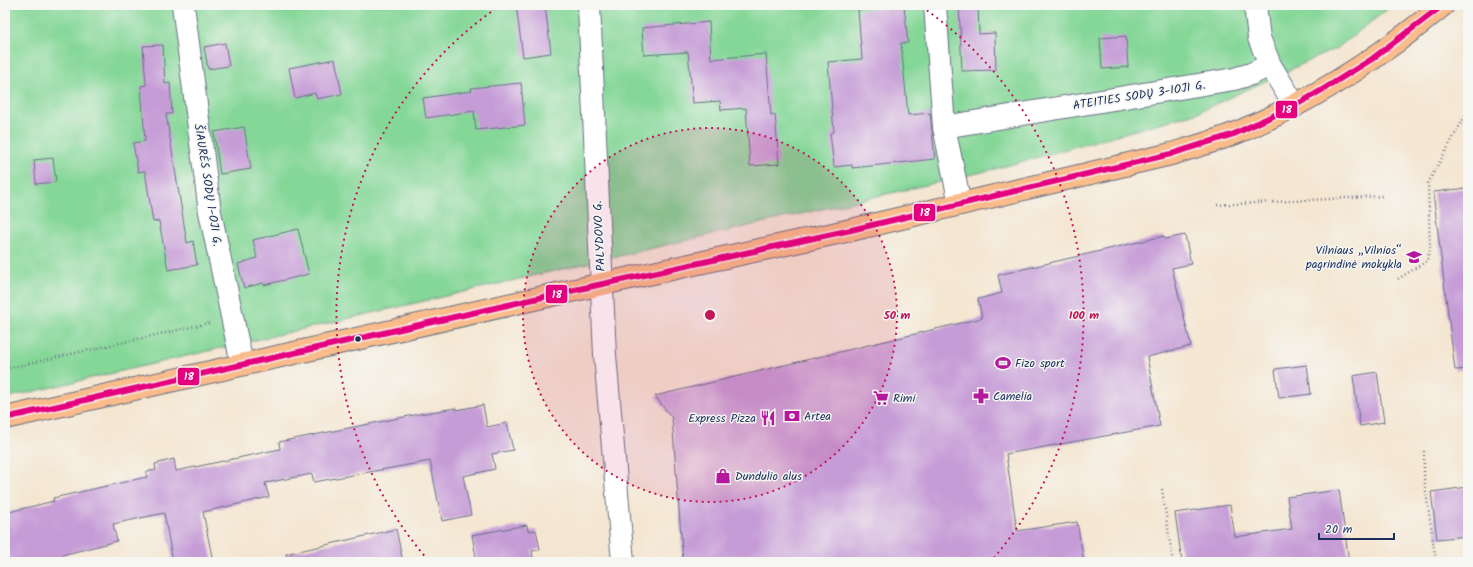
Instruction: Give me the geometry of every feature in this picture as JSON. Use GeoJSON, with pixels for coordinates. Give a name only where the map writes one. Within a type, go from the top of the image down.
{"type":"FeatureCollection","features":[{"type":"Feature","properties":{"kind":"main road"},"geometry":{"type":"LineString","coordinates":[[5,418],[242,364],[851,230],[1139,163],[1193,148],[1242,131],[1295,106],[1346,76],[1413,30],[1443,5]]}},
{"type":"Feature","properties":{"kind":"street","name":"ŠIAURĖS SODŲ 1-OJI G."},"geometry":{"type":"LineString","coordinates":[[183,5],[210,212],[242,364]]}},
{"type":"Feature","properties":{"kind":"street","name":"PALYDOVO G."},"geometry":{"type":"LineString","coordinates":[[589,5],[605,355],[623,562]]}},
{"type":"Feature","properties":{"kind":"street"},"geometry":{"type":"LineString","coordinates":[[935,5],[944,127],[960,204]]}},
{"type":"Feature","properties":{"kind":"street"},"geometry":{"type":"LineString","coordinates":[[1255,5],[1259,38],[1270,66],[1295,106]]}},
{"type":"Feature","properties":{"kind":"street","name":"ATEITIES SODŲ 3-IOJI G."},"geometry":{"type":"LineString","coordinates":[[944,127],[1234,79],[1270,66]]}},
{"type":"Feature","properties":{"kind":"path"},"geometry":{"type":"LineString","coordinates":[[1398,279],[1427,261],[1430,248],[1428,184],[1468,111]]}},
{"type":"Feature","properties":{"kind":"path"},"geometry":{"type":"LineString","coordinates":[[1217,205],[1384,196]]}},
{"type":"Feature","properties":{"kind":"path"},"geometry":{"type":"LineString","coordinates":[[5,369],[232,317]]}},
{"type":"Feature","properties":{"kind":"path"},"geometry":{"type":"LineString","coordinates":[[1424,451],[1424,478],[1436,562]]}},
{"type":"Feature","properties":{"kind":"path"},"geometry":{"type":"LineString","coordinates":[[1162,489],[1173,562]]}},
{"type":"Feature","properties":{"kind":"green space"},"geometry":{"type":"Polygon","coordinates":[[[5,5],[1393,5],[1337,48],[1196,113],[995,169],[5,398],[5,5]]]}},
{"type":"Feature","properties":{"kind":"building"},"geometry":{"type":"Polygon","coordinates":[[[516,5],[545,5],[551,53],[523,57],[516,5]]]}},
{"type":"Feature","properties":{"kind":"building"},"geometry":{"type":"Polygon","coordinates":[[[959,5],[978,5],[979,34],[995,33],[996,70],[962,71],[959,5]]]}},
{"type":"Feature","properties":{"kind":"building"},"geometry":{"type":"Polygon","coordinates":[[[904,6],[908,43],[901,43],[908,115],[930,113],[935,159],[852,168],[852,165],[834,167],[830,133],[834,132],[828,62],[862,59],[858,10],[904,6]]]}},
{"type":"Feature","properties":{"kind":"building"},"geometry":{"type":"Polygon","coordinates":[[[709,22],[711,59],[766,54],[771,115],[775,114],[779,164],[750,166],[746,108],[721,110],[720,101],[693,103],[688,52],[644,55],[642,28],[709,22]]]}},
{"type":"Feature","properties":{"kind":"building"},"geometry":{"type":"Polygon","coordinates":[[[1126,36],[1128,67],[1102,69],[1100,38],[1126,36]]]}},
{"type":"Feature","properties":{"kind":"building"},"geometry":{"type":"Polygon","coordinates":[[[225,43],[229,66],[208,69],[204,47],[225,43]]]}},
{"type":"Feature","properties":{"kind":"building"},"geometry":{"type":"Polygon","coordinates":[[[163,45],[165,84],[170,83],[172,114],[166,114],[187,243],[193,241],[197,265],[168,270],[159,221],[153,222],[145,171],[138,172],[133,143],[145,141],[141,86],[146,85],[143,46],[163,45]]]}},
{"type":"Feature","properties":{"kind":"building"},"geometry":{"type":"Polygon","coordinates":[[[335,59],[342,94],[317,99],[315,93],[295,98],[289,68],[335,59]]]}},
{"type":"Feature","properties":{"kind":"building"},"geometry":{"type":"Polygon","coordinates":[[[521,83],[525,125],[476,130],[474,111],[426,118],[423,98],[472,91],[471,88],[521,83]]]}},
{"type":"Feature","properties":{"kind":"building"},"geometry":{"type":"Polygon","coordinates":[[[244,127],[251,169],[220,174],[214,132],[244,127]]]}},
{"type":"Feature","properties":{"kind":"building"},"geometry":{"type":"Polygon","coordinates":[[[53,158],[56,182],[36,184],[34,160],[53,158]]]}},
{"type":"Feature","properties":{"kind":"building"},"geometry":{"type":"Polygon","coordinates":[[[1468,188],[1468,369],[1455,370],[1433,192],[1468,188]]]}},
{"type":"Feature","properties":{"kind":"building"},"geometry":{"type":"Polygon","coordinates":[[[298,229],[309,274],[264,285],[263,283],[244,288],[238,264],[257,258],[253,240],[298,229]]]}},
{"type":"Feature","properties":{"kind":"building","name":"Rimi"},"geometry":{"type":"Polygon","coordinates":[[[1185,235],[1191,264],[1172,268],[1191,346],[1147,357],[1160,426],[1006,454],[1017,531],[1077,522],[1084,562],[683,562],[672,418],[655,396],[982,318],[978,299],[1002,293],[998,275],[1164,236],[1165,239],[1185,235]]]}},
{"type":"Feature","properties":{"kind":"building"},"geometry":{"type":"Polygon","coordinates":[[[1307,365],[1311,394],[1279,398],[1275,369],[1307,365]]]}},
{"type":"Feature","properties":{"kind":"building"},"geometry":{"type":"Polygon","coordinates":[[[1377,372],[1384,422],[1360,426],[1353,376],[1377,372]]]}},
{"type":"Feature","properties":{"kind":"building"},"geometry":{"type":"Polygon","coordinates":[[[483,405],[487,427],[507,423],[513,450],[492,454],[495,469],[463,476],[471,515],[442,521],[430,461],[314,482],[312,474],[265,483],[269,497],[203,512],[213,562],[173,562],[164,513],[113,524],[117,541],[62,555],[63,562],[5,562],[5,513],[54,501],[53,498],[147,477],[146,472],[156,470],[155,464],[174,459],[176,471],[280,449],[279,442],[419,414],[483,405]]]}},
{"type":"Feature","properties":{"kind":"building"},"geometry":{"type":"Polygon","coordinates":[[[1468,487],[1468,536],[1437,539],[1431,492],[1468,487]]]}},
{"type":"Feature","properties":{"kind":"building"},"geometry":{"type":"Polygon","coordinates":[[[1339,490],[1349,562],[1182,562],[1175,513],[1230,505],[1235,537],[1292,529],[1287,497],[1339,490]]]}},
{"type":"Feature","properties":{"kind":"building"},"geometry":{"type":"Polygon","coordinates":[[[527,525],[528,531],[536,530],[540,549],[532,551],[534,562],[477,562],[472,535],[527,525]]]}},
{"type":"Feature","properties":{"kind":"building"},"geometry":{"type":"Polygon","coordinates":[[[396,529],[403,562],[287,562],[286,554],[396,529]]]}},
{"type":"Feature","properties":{"kind":"transit line","name":"18"},"geometry":{"type":"LineString","coordinates":[[5,418],[561,293],[851,230],[1171,154],[1234,134],[1296,105],[1372,59],[1443,5]]}},
{"type":"Feature","properties":{"kind":"place","name":"Vilniaus „Vilnios“ pagrindinė mokykla"},"geometry":{"type":"Point","coordinates":[1414,257]}},
{"type":"Feature","properties":{"kind":"place","name":"Fizo sport"},"geometry":{"type":"Point","coordinates":[1003,363]}},
{"type":"Feature","properties":{"kind":"place","name":"Camelia"},"geometry":{"type":"Point","coordinates":[981,396]}},
{"type":"Feature","properties":{"kind":"place","name":"Rimi"},"geometry":{"type":"Point","coordinates":[881,398]}},
{"type":"Feature","properties":{"kind":"place","name":"Artea"},"geometry":{"type":"Point","coordinates":[792,416]}},
{"type":"Feature","properties":{"kind":"place","name":"Express Pizza"},"geometry":{"type":"Point","coordinates":[768,418]}},
{"type":"Feature","properties":{"kind":"place","name":"Dundulio alus"},"geometry":{"type":"Point","coordinates":[723,476]}}]}
